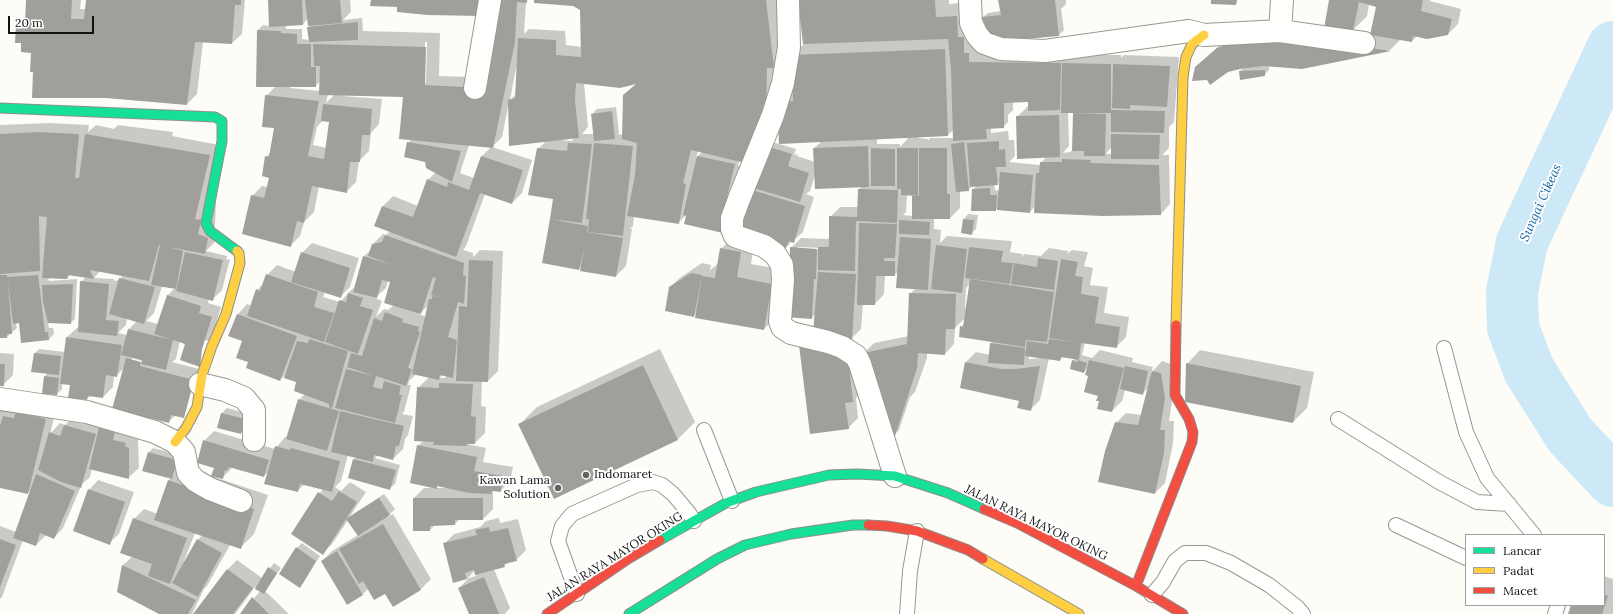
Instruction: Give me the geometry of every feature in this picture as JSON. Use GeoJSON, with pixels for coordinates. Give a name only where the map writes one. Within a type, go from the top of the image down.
{"type":"FeatureCollection","features":[{"type":"Feature","properties":{"kind":"main road"},"geometry":{"type":"LineString","coordinates":[[1136,586],[1192,442],[1192,432],[1189,419],[1175,395],[1183,77],[1186,57],[1192,44],[1204,35]]}},
{"type":"Feature","properties":{"kind":"main road"},"geometry":{"type":"LineString","coordinates":[[0,108],[215,117],[222,121],[222,140],[206,216],[206,223],[210,231],[239,253],[240,263],[226,314],[212,346],[200,384],[196,407],[186,428],[175,442]]}},
{"type":"Feature","properties":{"kind":"main road","name":"JALAN RAYA MAYOR OKING"},"geometry":{"type":"LineString","coordinates":[[547,614],[628,559],[732,501],[756,492],[828,475],[857,474],[895,476],[948,493],[1010,520],[1136,586],[1183,614]]}},
{"type":"Feature","properties":{"kind":"main road"},"geometry":{"type":"LineString","coordinates":[[629,614],[716,559],[746,545],[791,534],[853,525],[887,526],[916,531],[968,550],[1079,614]]}},
{"type":"Feature","properties":{"kind":"street"},"geometry":{"type":"LineString","coordinates":[[475,88],[490,0]]}},
{"type":"Feature","properties":{"kind":"street"},"geometry":{"type":"LineString","coordinates":[[788,0],[790,7],[789,48],[783,82],[772,115],[732,218],[732,229],[735,236],[764,246],[775,254],[782,265],[783,280],[780,322],[782,327],[791,333],[842,347],[856,356],[860,364],[895,476]]}},
{"type":"Feature","properties":{"kind":"street"},"geometry":{"type":"LineString","coordinates":[[970,0],[971,23],[977,35],[984,43],[1001,49],[1045,50],[1189,31],[1204,35],[1280,31],[1364,43]]}},
{"type":"Feature","properties":{"kind":"street"},"geometry":{"type":"LineString","coordinates":[[1280,31],[1282,0]]}},
{"type":"Feature","properties":{"kind":"street"},"geometry":{"type":"LineString","coordinates":[[200,384],[225,390],[244,398],[254,410],[254,440]]}},
{"type":"Feature","properties":{"kind":"street"},"geometry":{"type":"LineString","coordinates":[[0,399],[87,412],[155,432],[175,442],[184,452],[188,473],[196,481],[210,489],[241,501]]}},
{"type":"Feature","properties":{"kind":"lane"},"geometry":{"type":"LineString","coordinates":[[1444,348],[1466,432],[1487,478],[1533,534]]}},
{"type":"Feature","properties":{"kind":"lane"},"geometry":{"type":"LineString","coordinates":[[1338,419],[1439,482],[1477,502],[1509,504]]}},
{"type":"Feature","properties":{"kind":"lane"},"geometry":{"type":"LineString","coordinates":[[704,430],[732,501]]}},
{"type":"Feature","properties":{"kind":"lane"},"geometry":{"type":"LineString","coordinates":[[577,594],[558,540],[562,526],[572,514],[637,485],[653,482],[662,485],[673,494],[694,521]]}},
{"type":"Feature","properties":{"kind":"lane"},"geometry":{"type":"LineString","coordinates":[[1396,525],[1465,558]]}},
{"type":"Feature","properties":{"kind":"lane"},"geometry":{"type":"LineString","coordinates":[[907,614],[910,572],[916,531]]}},
{"type":"Feature","properties":{"kind":"lane"},"geometry":{"type":"LineString","coordinates":[[1152,595],[1175,561],[1185,553],[1206,553],[1231,563],[1269,585],[1298,607],[1303,614]]}},
{"type":"Feature","properties":{"kind":"building"},"geometry":{"type":"Polygon","coordinates":[[[26,0],[72,0],[71,19],[84,19],[86,0],[241,0],[241,5],[235,5],[232,44],[195,42],[187,105],[106,98],[32,98],[33,72],[30,72],[31,53],[21,52],[21,43],[15,43],[16,24],[25,25],[26,0]]]}},
{"type":"Feature","properties":{"kind":"building"},"geometry":{"type":"Polygon","coordinates":[[[268,0],[302,0],[303,25],[269,27],[268,0]]]}},
{"type":"Feature","properties":{"kind":"building"},"geometry":{"type":"Polygon","coordinates":[[[305,0],[340,0],[342,23],[308,26],[305,0]]]}},
{"type":"Feature","properties":{"kind":"building"},"geometry":{"type":"Polygon","coordinates":[[[371,0],[484,0],[481,16],[427,15],[397,12],[397,7],[370,6],[371,0]]]}},
{"type":"Feature","properties":{"kind":"building"},"geometry":{"type":"Polygon","coordinates":[[[496,0],[527,0],[527,3],[517,2],[515,42],[493,148],[399,139],[403,97],[319,95],[320,66],[314,66],[313,44],[426,47],[425,85],[464,87],[464,92],[479,95],[496,0]]]}},
{"type":"Feature","properties":{"kind":"building"},"geometry":{"type":"Polygon","coordinates":[[[534,0],[766,0],[774,68],[767,68],[766,112],[761,112],[758,131],[754,130],[745,163],[691,150],[683,183],[686,184],[679,224],[627,216],[635,175],[637,143],[622,139],[623,95],[636,84],[620,88],[576,83],[575,101],[579,138],[509,146],[508,100],[515,98],[518,38],[556,40],[556,55],[581,57],[580,10],[573,6],[534,3],[534,0]]]}},
{"type":"Feature","properties":{"kind":"building"},"geometry":{"type":"Polygon","coordinates":[[[798,0],[935,0],[936,17],[957,16],[958,37],[964,37],[964,53],[969,53],[969,62],[1061,63],[1060,110],[1028,111],[1028,102],[1004,103],[1004,128],[986,129],[987,139],[953,141],[951,69],[948,39],[803,44],[798,0]]]}},
{"type":"Feature","properties":{"kind":"building"},"geometry":{"type":"Polygon","coordinates":[[[998,0],[1055,0],[1059,36],[1003,41],[987,31],[982,17],[1001,15],[998,0]]]}},
{"type":"Feature","properties":{"kind":"building"},"geometry":{"type":"Polygon","coordinates":[[[1211,0],[1237,0],[1236,5],[1211,4],[1211,0]]]}},
{"type":"Feature","properties":{"kind":"building"},"geometry":{"type":"Polygon","coordinates":[[[1329,0],[1423,0],[1421,11],[1452,19],[1448,35],[1427,39],[1413,36],[1412,42],[1370,35],[1376,7],[1359,2],[1353,31],[1324,29],[1329,0]]]}},
{"type":"Feature","properties":{"kind":"building"},"geometry":{"type":"Polygon","coordinates":[[[358,22],[358,40],[309,42],[307,27],[358,22]]]}},
{"type":"Feature","properties":{"kind":"building"},"geometry":{"type":"Polygon","coordinates":[[[257,30],[281,31],[281,33],[297,34],[297,44],[311,44],[311,67],[316,67],[316,87],[256,87],[257,30]]]}},
{"type":"Feature","properties":{"kind":"building"},"geometry":{"type":"Polygon","coordinates":[[[1310,39],[1391,51],[1302,69],[1263,66],[1240,69],[1228,72],[1210,85],[1207,80],[1192,81],[1195,67],[1217,48],[1230,44],[1310,39]]]}},
{"type":"Feature","properties":{"kind":"building"},"geometry":{"type":"Polygon","coordinates":[[[945,49],[948,136],[779,144],[777,102],[793,101],[791,55],[945,49]]]}},
{"type":"Feature","properties":{"kind":"building"},"geometry":{"type":"Polygon","coordinates":[[[1062,63],[1111,64],[1111,110],[1165,111],[1164,133],[1111,132],[1111,113],[1061,113],[1062,63]]]}},
{"type":"Feature","properties":{"kind":"building"},"geometry":{"type":"Polygon","coordinates":[[[1113,64],[1170,66],[1167,107],[1130,105],[1130,109],[1112,108],[1113,64]]]}},
{"type":"Feature","properties":{"kind":"building"},"geometry":{"type":"Polygon","coordinates":[[[1265,70],[1265,76],[1240,80],[1239,71],[1265,70]]]}},
{"type":"Feature","properties":{"kind":"building"},"geometry":{"type":"Polygon","coordinates":[[[265,95],[319,101],[308,156],[324,159],[329,122],[321,121],[323,104],[372,109],[370,135],[362,135],[360,162],[350,162],[347,193],[312,186],[304,223],[297,221],[291,247],[242,234],[251,195],[264,198],[269,178],[262,176],[265,156],[269,157],[274,128],[262,127],[265,95]]]}},
{"type":"Feature","properties":{"kind":"building"},"geometry":{"type":"Polygon","coordinates":[[[612,111],[615,139],[594,141],[591,114],[612,111]]]}},
{"type":"Feature","properties":{"kind":"building"},"geometry":{"type":"Polygon","coordinates":[[[1073,113],[1106,114],[1105,156],[1084,156],[1084,151],[1072,151],[1073,113]]]}},
{"type":"Feature","properties":{"kind":"building"},"geometry":{"type":"Polygon","coordinates":[[[1059,115],[1060,157],[1017,159],[1016,116],[1059,115]]]}},
{"type":"Feature","properties":{"kind":"building"},"geometry":{"type":"Polygon","coordinates":[[[38,132],[79,134],[75,178],[79,178],[85,134],[210,155],[195,219],[201,220],[198,234],[208,238],[205,254],[169,247],[183,251],[176,289],[151,285],[160,245],[149,281],[90,270],[94,279],[68,275],[67,279],[42,278],[47,217],[39,216],[40,271],[0,274],[0,134],[38,132]]]}},
{"type":"Feature","properties":{"kind":"building"},"geometry":{"type":"Polygon","coordinates":[[[1111,134],[1160,135],[1159,159],[1111,159],[1111,134]]]}},
{"type":"Feature","properties":{"kind":"building"},"geometry":{"type":"Polygon","coordinates":[[[999,141],[999,150],[1005,149],[1006,167],[996,167],[998,185],[970,187],[967,143],[999,141]]]}},
{"type":"Feature","properties":{"kind":"building"},"geometry":{"type":"Polygon","coordinates":[[[407,142],[461,151],[452,182],[426,168],[425,162],[404,157],[407,142]]]}},
{"type":"Feature","properties":{"kind":"building"},"geometry":{"type":"Polygon","coordinates":[[[964,142],[969,191],[956,192],[951,144],[964,142]]]}},
{"type":"Feature","properties":{"kind":"building"},"geometry":{"type":"Polygon","coordinates":[[[568,143],[592,144],[582,223],[550,219],[553,199],[528,195],[537,148],[567,151],[568,143]]]}},
{"type":"Feature","properties":{"kind":"building"},"geometry":{"type":"Polygon","coordinates":[[[594,143],[633,146],[623,236],[588,232],[589,219],[586,219],[594,143]]]}},
{"type":"Feature","properties":{"kind":"building"},"geometry":{"type":"Polygon","coordinates":[[[763,145],[792,154],[788,166],[809,173],[800,202],[750,187],[763,145]]]}},
{"type":"Feature","properties":{"kind":"building"},"geometry":{"type":"Polygon","coordinates":[[[868,146],[869,187],[815,189],[813,148],[868,146]]]}},
{"type":"Feature","properties":{"kind":"building"},"geometry":{"type":"Polygon","coordinates":[[[871,148],[895,149],[895,186],[871,186],[871,148]]]}},
{"type":"Feature","properties":{"kind":"building"},"geometry":{"type":"Polygon","coordinates":[[[897,148],[918,148],[918,196],[901,195],[901,189],[897,189],[897,148]]]}},
{"type":"Feature","properties":{"kind":"building"},"geometry":{"type":"Polygon","coordinates":[[[919,148],[947,148],[947,194],[950,194],[950,219],[912,219],[912,196],[919,196],[919,148]]]}},
{"type":"Feature","properties":{"kind":"building"},"geometry":{"type":"Polygon","coordinates":[[[481,156],[523,170],[512,204],[480,193],[456,257],[374,226],[382,206],[413,217],[427,179],[447,187],[448,182],[469,190],[481,156]]]}},
{"type":"Feature","properties":{"kind":"building"},"geometry":{"type":"Polygon","coordinates":[[[697,156],[735,164],[722,218],[723,233],[684,224],[686,216],[683,215],[697,156]]]}},
{"type":"Feature","properties":{"kind":"building"},"geometry":{"type":"Polygon","coordinates":[[[1062,159],[1091,160],[1090,163],[1159,165],[1161,215],[1103,216],[1034,213],[1036,173],[1039,173],[1040,162],[1062,162],[1062,159]]]}},
{"type":"Feature","properties":{"kind":"building"},"geometry":{"type":"Polygon","coordinates":[[[1000,172],[1033,175],[1030,213],[997,210],[1000,172]]]}},
{"type":"Feature","properties":{"kind":"building"},"geometry":{"type":"Polygon","coordinates":[[[990,188],[990,195],[997,195],[996,211],[971,211],[972,189],[990,188]]]}},
{"type":"Feature","properties":{"kind":"building"},"geometry":{"type":"Polygon","coordinates":[[[749,189],[805,206],[794,243],[789,241],[786,248],[747,236],[737,229],[749,189]]]}},
{"type":"Feature","properties":{"kind":"building"},"geometry":{"type":"Polygon","coordinates":[[[858,189],[898,190],[897,223],[856,221],[855,271],[818,270],[818,247],[829,247],[829,216],[857,217],[858,189]]]}},
{"type":"Feature","properties":{"kind":"building"},"geometry":{"type":"Polygon","coordinates":[[[550,219],[588,226],[587,232],[623,238],[616,277],[580,271],[585,246],[579,270],[542,263],[550,219]]]}},
{"type":"Feature","properties":{"kind":"building"},"geometry":{"type":"Polygon","coordinates":[[[963,219],[974,220],[972,235],[961,233],[963,219]]]}},
{"type":"Feature","properties":{"kind":"building"},"geometry":{"type":"Polygon","coordinates":[[[899,220],[930,222],[929,235],[899,234],[899,220]]]}},
{"type":"Feature","properties":{"kind":"building"},"geometry":{"type":"Polygon","coordinates":[[[859,223],[897,224],[895,258],[884,258],[884,261],[895,261],[895,276],[876,276],[875,305],[857,305],[859,223]]]}},
{"type":"Feature","properties":{"kind":"building"},"geometry":{"type":"Polygon","coordinates":[[[385,235],[464,263],[463,275],[466,276],[464,304],[458,302],[448,337],[457,340],[453,378],[440,375],[439,380],[412,374],[429,299],[432,299],[432,296],[442,298],[431,295],[436,278],[433,277],[421,314],[384,303],[390,282],[382,280],[377,298],[353,292],[363,256],[394,265],[368,256],[372,244],[382,242],[385,235]]]}},
{"type":"Feature","properties":{"kind":"building"},"geometry":{"type":"Polygon","coordinates":[[[900,237],[931,239],[928,290],[896,288],[900,237]]]}},
{"type":"Feature","properties":{"kind":"building"},"geometry":{"type":"Polygon","coordinates":[[[936,245],[967,249],[962,293],[931,289],[936,245]]]}},
{"type":"Feature","properties":{"kind":"building"},"geometry":{"type":"Polygon","coordinates":[[[790,247],[817,249],[812,319],[784,317],[788,256],[790,256],[790,247]]]}},
{"type":"Feature","properties":{"kind":"building"},"geometry":{"type":"Polygon","coordinates":[[[969,247],[1003,251],[1001,262],[1013,263],[1010,284],[965,278],[969,247]]]}},
{"type":"Feature","properties":{"kind":"building"},"geometry":{"type":"Polygon","coordinates":[[[720,248],[741,252],[737,277],[772,284],[764,330],[695,318],[702,276],[715,278],[720,248]]]}},
{"type":"Feature","properties":{"kind":"building"},"geometry":{"type":"Polygon","coordinates":[[[185,252],[223,260],[213,301],[176,291],[185,252]]]}},
{"type":"Feature","properties":{"kind":"building"},"geometry":{"type":"Polygon","coordinates":[[[301,252],[350,268],[341,298],[291,282],[301,252]]]}},
{"type":"Feature","properties":{"kind":"building"},"geometry":{"type":"Polygon","coordinates":[[[1038,258],[1058,261],[1054,290],[1011,284],[1014,263],[1037,267],[1038,258]]]}},
{"type":"Feature","properties":{"kind":"building"},"geometry":{"type":"Polygon","coordinates":[[[1061,259],[1078,262],[1075,276],[1083,277],[1081,294],[1099,297],[1095,323],[1120,327],[1117,348],[1081,343],[1079,360],[1061,357],[1060,361],[1025,356],[1027,341],[1048,344],[1049,339],[1074,342],[1049,338],[1061,259]]]}},
{"type":"Feature","properties":{"kind":"building"},"geometry":{"type":"Polygon","coordinates":[[[469,260],[493,261],[488,382],[456,381],[459,306],[467,307],[469,260]]]}},
{"type":"Feature","properties":{"kind":"building"},"geometry":{"type":"Polygon","coordinates":[[[818,272],[856,274],[852,340],[839,339],[813,333],[818,272]]]}},
{"type":"Feature","properties":{"kind":"building"},"geometry":{"type":"Polygon","coordinates":[[[691,273],[702,275],[694,317],[665,311],[669,287],[691,273]]]}},
{"type":"Feature","properties":{"kind":"building"},"geometry":{"type":"Polygon","coordinates":[[[266,274],[318,292],[314,307],[334,313],[324,342],[247,316],[256,289],[260,291],[266,274]]]}},
{"type":"Feature","properties":{"kind":"building"},"geometry":{"type":"Polygon","coordinates":[[[0,275],[7,275],[7,277],[38,275],[45,332],[48,332],[49,340],[21,343],[19,323],[13,324],[8,281],[12,334],[7,334],[7,338],[0,338],[0,275]]]}},
{"type":"Feature","properties":{"kind":"building"},"geometry":{"type":"Polygon","coordinates":[[[119,278],[155,287],[144,324],[109,314],[119,278]]]}},
{"type":"Feature","properties":{"kind":"building"},"geometry":{"type":"Polygon","coordinates":[[[970,279],[1010,285],[1010,288],[1011,285],[1054,292],[1047,342],[1026,340],[1025,347],[959,337],[960,326],[963,327],[970,279]]]}},
{"type":"Feature","properties":{"kind":"building"},"geometry":{"type":"Polygon","coordinates":[[[80,281],[109,284],[106,320],[119,321],[117,336],[78,332],[80,281]]]}},
{"type":"Feature","properties":{"kind":"building"},"geometry":{"type":"Polygon","coordinates":[[[73,284],[71,324],[48,323],[43,302],[42,285],[73,284]]]}},
{"type":"Feature","properties":{"kind":"building"},"geometry":{"type":"Polygon","coordinates":[[[348,293],[363,298],[360,306],[373,310],[358,354],[325,342],[339,300],[346,302],[348,293]]]}},
{"type":"Feature","properties":{"kind":"building"},"geometry":{"type":"Polygon","coordinates":[[[909,293],[956,294],[955,329],[946,329],[945,355],[918,353],[917,368],[895,436],[882,437],[863,353],[907,344],[909,293]]]}},
{"type":"Feature","properties":{"kind":"building"},"geometry":{"type":"Polygon","coordinates":[[[167,295],[201,306],[199,313],[212,317],[202,349],[200,367],[180,360],[185,344],[173,340],[166,370],[141,364],[142,360],[121,355],[128,329],[172,340],[154,334],[167,295]]]}},
{"type":"Feature","properties":{"kind":"building"},"geometry":{"type":"Polygon","coordinates":[[[385,312],[403,319],[402,322],[419,327],[418,331],[420,332],[408,368],[412,369],[406,386],[376,376],[373,387],[382,389],[384,381],[401,386],[399,395],[402,395],[395,423],[335,408],[346,369],[374,376],[347,367],[351,353],[362,356],[374,318],[382,321],[385,312]]]}},
{"type":"Feature","properties":{"kind":"building"},"geometry":{"type":"Polygon","coordinates":[[[237,314],[297,336],[280,381],[246,368],[248,362],[236,358],[242,341],[228,336],[237,314]]]}},
{"type":"Feature","properties":{"kind":"building"},"geometry":{"type":"Polygon","coordinates":[[[66,337],[122,345],[117,377],[106,375],[103,398],[88,396],[87,400],[68,398],[70,385],[60,384],[66,337]]]}},
{"type":"Feature","properties":{"kind":"building"},"geometry":{"type":"Polygon","coordinates":[[[309,339],[348,351],[332,408],[329,407],[329,404],[294,391],[296,382],[284,378],[297,341],[308,343],[309,339]]]}},
{"type":"Feature","properties":{"kind":"building"},"geometry":{"type":"Polygon","coordinates":[[[990,343],[1025,348],[1024,365],[988,363],[990,343]]]}},
{"type":"Feature","properties":{"kind":"building"},"geometry":{"type":"Polygon","coordinates":[[[799,345],[848,354],[853,402],[845,403],[849,429],[810,434],[799,345]]]}},
{"type":"Feature","properties":{"kind":"building"},"geometry":{"type":"Polygon","coordinates":[[[34,353],[61,356],[59,375],[31,372],[34,353]]]}},
{"type":"Feature","properties":{"kind":"building"},"geometry":{"type":"Polygon","coordinates":[[[126,358],[141,362],[140,366],[194,380],[184,418],[171,415],[169,423],[112,409],[126,358]]]}},
{"type":"Feature","properties":{"kind":"building"},"geometry":{"type":"Polygon","coordinates":[[[1072,360],[1087,363],[1084,373],[1070,369],[1072,360]]]}},
{"type":"Feature","properties":{"kind":"building"},"geometry":{"type":"Polygon","coordinates":[[[1089,360],[1124,368],[1112,412],[1097,409],[1099,401],[1096,401],[1098,396],[1084,392],[1088,376],[1085,375],[1089,360]]]}},
{"type":"Feature","properties":{"kind":"building"},"geometry":{"type":"Polygon","coordinates":[[[965,362],[1001,369],[1040,366],[1031,411],[1017,408],[1019,401],[960,388],[965,362]]]}},
{"type":"Feature","properties":{"kind":"building"},"geometry":{"type":"Polygon","coordinates":[[[1186,363],[1301,386],[1293,423],[1185,402],[1186,363]]]}},
{"type":"Feature","properties":{"kind":"building"},"geometry":{"type":"Polygon","coordinates":[[[0,364],[5,364],[4,386],[0,386],[0,364]]]}},
{"type":"Feature","properties":{"kind":"building"},"geometry":{"type":"Polygon","coordinates":[[[643,365],[678,440],[554,499],[518,424],[643,365]]]}},
{"type":"Feature","properties":{"kind":"building"},"geometry":{"type":"Polygon","coordinates":[[[1125,366],[1148,371],[1143,395],[1120,389],[1125,366]]]}},
{"type":"Feature","properties":{"kind":"building"},"geometry":{"type":"Polygon","coordinates":[[[1152,371],[1161,373],[1165,398],[1160,430],[1165,430],[1164,453],[1155,494],[1098,482],[1105,451],[1115,422],[1138,425],[1152,371]]]}},
{"type":"Feature","properties":{"kind":"building"},"geometry":{"type":"Polygon","coordinates":[[[44,376],[59,378],[57,395],[42,394],[44,376]]]}},
{"type":"Feature","properties":{"kind":"building"},"geometry":{"type":"Polygon","coordinates":[[[439,383],[473,384],[471,416],[476,417],[475,444],[467,444],[467,446],[433,445],[434,442],[414,441],[417,387],[439,388],[439,383]]]}},
{"type":"Feature","properties":{"kind":"building"},"geometry":{"type":"Polygon","coordinates":[[[298,399],[339,411],[327,451],[286,439],[298,399]]]}},
{"type":"Feature","properties":{"kind":"building"},"geometry":{"type":"Polygon","coordinates":[[[340,411],[404,426],[399,446],[396,446],[393,460],[374,455],[373,462],[331,452],[340,411]]]}},
{"type":"Feature","properties":{"kind":"building"},"geometry":{"type":"Polygon","coordinates":[[[16,412],[46,419],[28,494],[0,488],[0,426],[3,416],[14,418],[16,412]]]}},
{"type":"Feature","properties":{"kind":"building"},"geometry":{"type":"Polygon","coordinates":[[[221,413],[245,419],[241,434],[217,428],[221,413]]]}},
{"type":"Feature","properties":{"kind":"building"},"geometry":{"type":"Polygon","coordinates":[[[64,425],[96,434],[81,488],[61,482],[38,470],[49,432],[60,436],[64,425]]]}},
{"type":"Feature","properties":{"kind":"building"},"geometry":{"type":"Polygon","coordinates":[[[99,427],[115,431],[113,440],[126,443],[125,446],[129,448],[129,479],[89,469],[99,427]]]}},
{"type":"Feature","properties":{"kind":"building"},"geometry":{"type":"Polygon","coordinates":[[[203,440],[269,460],[264,477],[229,467],[227,471],[225,470],[223,479],[211,476],[214,468],[197,463],[203,440]]]}},
{"type":"Feature","properties":{"kind":"building"},"geometry":{"type":"Polygon","coordinates":[[[417,445],[477,457],[474,471],[503,476],[501,492],[492,491],[491,494],[469,493],[437,486],[437,489],[410,483],[417,445]]]}},
{"type":"Feature","properties":{"kind":"building"},"geometry":{"type":"Polygon","coordinates":[[[275,446],[290,450],[291,448],[340,461],[332,492],[300,484],[298,492],[264,484],[275,446]]]}},
{"type":"Feature","properties":{"kind":"building"},"geometry":{"type":"Polygon","coordinates":[[[148,452],[177,460],[172,479],[142,471],[148,452]]]}},
{"type":"Feature","properties":{"kind":"building"},"geometry":{"type":"Polygon","coordinates":[[[353,459],[396,470],[390,490],[348,478],[353,459]]]}},
{"type":"Feature","properties":{"kind":"building"},"geometry":{"type":"Polygon","coordinates":[[[36,474],[75,491],[54,539],[40,533],[36,546],[13,538],[36,474]]]}},
{"type":"Feature","properties":{"kind":"building"},"geometry":{"type":"Polygon","coordinates":[[[168,480],[254,509],[241,549],[154,520],[168,480]]]}},
{"type":"Feature","properties":{"kind":"building"},"geometry":{"type":"Polygon","coordinates":[[[88,489],[125,502],[110,545],[73,531],[88,489]]]}},
{"type":"Feature","properties":{"kind":"building"},"geometry":{"type":"Polygon","coordinates":[[[339,491],[357,502],[323,555],[291,534],[318,492],[332,501],[339,491]]]}},
{"type":"Feature","properties":{"kind":"building"},"geometry":{"type":"Polygon","coordinates":[[[379,498],[390,515],[358,536],[346,519],[379,498]]]}},
{"type":"Feature","properties":{"kind":"building"},"geometry":{"type":"Polygon","coordinates":[[[413,498],[483,498],[483,520],[455,520],[455,525],[430,526],[430,531],[413,531],[413,498]]]}},
{"type":"Feature","properties":{"kind":"building"},"geometry":{"type":"Polygon","coordinates":[[[133,518],[187,538],[170,584],[148,576],[152,564],[120,553],[133,518]]]}},
{"type":"Feature","properties":{"kind":"building"},"geometry":{"type":"Polygon","coordinates":[[[383,524],[421,590],[393,607],[385,594],[374,600],[363,581],[359,584],[339,549],[383,524]]]}},
{"type":"Feature","properties":{"kind":"building"},"geometry":{"type":"Polygon","coordinates":[[[489,527],[490,532],[508,528],[517,561],[504,564],[505,567],[475,575],[474,570],[465,573],[467,579],[453,583],[443,543],[477,535],[475,530],[489,527]]]}},
{"type":"Feature","properties":{"kind":"building"},"geometry":{"type":"Polygon","coordinates":[[[0,539],[16,545],[0,587],[0,539]]]}},
{"type":"Feature","properties":{"kind":"building"},"geometry":{"type":"Polygon","coordinates":[[[197,539],[222,553],[198,597],[172,583],[197,539]]]}},
{"type":"Feature","properties":{"kind":"building"},"geometry":{"type":"Polygon","coordinates":[[[296,547],[316,561],[300,588],[279,574],[296,547]]]}},
{"type":"Feature","properties":{"kind":"building"},"geometry":{"type":"Polygon","coordinates":[[[337,551],[363,595],[347,605],[321,561],[337,551]]]}},
{"type":"Feature","properties":{"kind":"building"},"geometry":{"type":"Polygon","coordinates":[[[122,565],[196,600],[188,614],[159,614],[117,592],[122,565]]]}},
{"type":"Feature","properties":{"kind":"building"},"geometry":{"type":"Polygon","coordinates":[[[268,567],[277,573],[264,594],[255,589],[268,567]]]}},
{"type":"Feature","properties":{"kind":"building"},"geometry":{"type":"Polygon","coordinates":[[[227,569],[253,588],[233,614],[193,614],[227,569]]]}},
{"type":"Feature","properties":{"kind":"building"},"geometry":{"type":"Polygon","coordinates":[[[484,577],[499,614],[469,614],[458,588],[484,577]]]}},
{"type":"Feature","properties":{"kind":"building"},"geometry":{"type":"Polygon","coordinates":[[[1605,594],[1608,596],[1605,605],[1605,594]]]}},
{"type":"Feature","properties":{"kind":"building"},"geometry":{"type":"Polygon","coordinates":[[[252,597],[269,614],[240,614],[252,597]]]}},
{"type":"Feature","properties":{"kind":"building"},"geometry":{"type":"Polygon","coordinates":[[[1571,606],[1605,606],[1602,614],[1568,614],[1571,606]]]}},
{"type":"Feature","properties":{"kind":"waterway","name":"Sungai Cikeas"},"geometry":{"type":"LineString","coordinates":[[1613,47],[1522,242],[1512,292],[1513,328],[1529,370],[1570,435],[1613,481]]}},
{"type":"Feature","properties":{"kind":"traffic: fast"},"geometry":{"type":"LineString","coordinates":[[0,108],[215,117],[222,121],[222,141],[206,223],[210,231],[237,251]]}},
{"type":"Feature","properties":{"kind":"traffic: fast"},"geometry":{"type":"LineString","coordinates":[[660,540],[726,503],[756,492],[829,475],[857,474],[895,476],[948,493],[984,509]]}},
{"type":"Feature","properties":{"kind":"traffic: fast"},"geometry":{"type":"LineString","coordinates":[[629,614],[717,559],[745,545],[791,534],[853,525],[868,525]]}},
{"type":"Feature","properties":{"kind":"traffic: slow"},"geometry":{"type":"LineString","coordinates":[[1176,325],[1183,77],[1186,57],[1192,44],[1204,35]]}},
{"type":"Feature","properties":{"kind":"traffic: slow"},"geometry":{"type":"LineString","coordinates":[[175,442],[186,428],[197,407],[202,375],[212,346],[226,314],[240,263],[239,253],[237,251]]}},
{"type":"Feature","properties":{"kind":"traffic: slow"},"geometry":{"type":"LineString","coordinates":[[983,559],[1079,614]]}},
{"type":"Feature","properties":{"kind":"traffic: jam"},"geometry":{"type":"LineString","coordinates":[[1136,586],[1192,442],[1193,432],[1189,419],[1175,395],[1176,325]]}},
{"type":"Feature","properties":{"kind":"traffic: jam"},"geometry":{"type":"LineString","coordinates":[[984,509],[1017,523],[1136,586],[1183,614]]}},
{"type":"Feature","properties":{"kind":"traffic: jam"},"geometry":{"type":"LineString","coordinates":[[868,525],[887,526],[917,531],[968,550],[983,559]]}},
{"type":"Feature","properties":{"kind":"traffic: jam"},"geometry":{"type":"LineString","coordinates":[[547,614],[628,559],[660,540]]}},
{"type":"Feature","properties":{"kind":"place","name":"Indomaret"},"geometry":{"type":"Point","coordinates":[586,475]}},
{"type":"Feature","properties":{"kind":"place","name":"Kawan Lama Solution"},"geometry":{"type":"Point","coordinates":[558,488]}}]}
